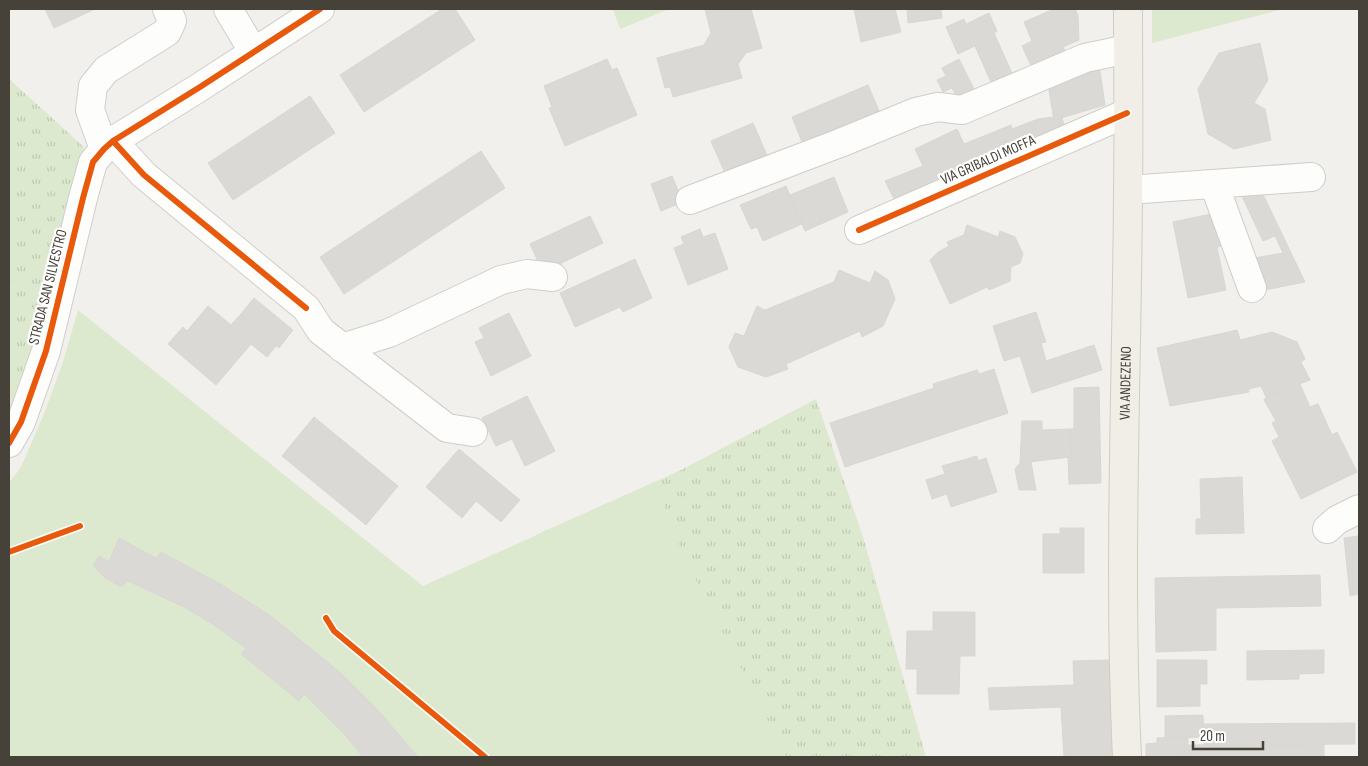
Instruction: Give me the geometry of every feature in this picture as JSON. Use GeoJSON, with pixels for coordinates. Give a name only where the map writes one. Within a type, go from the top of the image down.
{"type":"FeatureCollection","features":[{"type":"Feature","properties":{"kind":"main road","name":"VIA ANDEZENO"},"geometry":{"type":"LineString","coordinates":[[1127,757],[1122,550],[1128,190],[1128,9]]}},
{"type":"Feature","properties":{"kind":"street"},"geometry":{"type":"LineString","coordinates":[[167,9],[172,20],[167,32],[106,70],[93,86],[90,110],[108,145],[306,308],[321,332],[447,428],[473,432]]}},
{"type":"Feature","properties":{"kind":"street"},"geometry":{"type":"LineString","coordinates":[[228,9],[254,52]]}},
{"type":"Feature","properties":{"kind":"street","name":"STRADA SAN SILVESTRO"},"geometry":{"type":"LineString","coordinates":[[9,443],[21,422],[46,351],[93,162],[108,145],[320,9]]}},
{"type":"Feature","properties":{"kind":"street"},"geometry":{"type":"LineString","coordinates":[[690,200],[916,112],[938,107],[962,110],[1085,58],[1128,49]]}},
{"type":"Feature","properties":{"kind":"street","name":"VIA GRIBALDI MOFFA"},"geometry":{"type":"LineString","coordinates":[[859,230],[1128,114]]}},
{"type":"Feature","properties":{"kind":"street"},"geometry":{"type":"LineString","coordinates":[[1128,190],[1311,178]]}},
{"type":"Feature","properties":{"kind":"street"},"geometry":{"type":"LineString","coordinates":[[1214,184],[1252,288]]}},
{"type":"Feature","properties":{"kind":"street"},"geometry":{"type":"LineString","coordinates":[[342,348],[389,333],[500,280],[527,274],[553,277]]}},
{"type":"Feature","properties":{"kind":"street"},"geometry":{"type":"LineString","coordinates":[[1327,529],[1337,520],[1359,509]]}},
{"type":"Feature","properties":{"kind":"green space"},"geometry":{"type":"Polygon","coordinates":[[[613,9],[669,9],[620,29],[613,9]]]}},
{"type":"Feature","properties":{"kind":"green space"},"geometry":{"type":"Polygon","coordinates":[[[1152,9],[1284,9],[1152,43],[1152,9]]]}},
{"type":"Feature","properties":{"kind":"green space"},"geometry":{"type":"Polygon","coordinates":[[[9,79],[84,147],[53,284],[9,418],[9,79]]]}},
{"type":"Feature","properties":{"kind":"green space"},"geometry":{"type":"Polygon","coordinates":[[[78,310],[423,586],[655,482],[681,551],[787,757],[9,757],[9,483],[21,467],[44,414],[63,362],[78,310]]]}},
{"type":"Feature","properties":{"kind":"green space"},"geometry":{"type":"Polygon","coordinates":[[[816,399],[863,537],[926,757],[491,757],[536,535],[681,470],[816,399]]]}},
{"type":"Feature","properties":{"kind":"building"},"geometry":{"type":"Polygon","coordinates":[[[45,9],[95,9],[54,28],[45,9]]]}},
{"type":"Feature","properties":{"kind":"building"},"geometry":{"type":"Polygon","coordinates":[[[442,9],[455,9],[475,40],[364,112],[340,75],[442,9]]]}},
{"type":"Feature","properties":{"kind":"building"},"geometry":{"type":"Polygon","coordinates":[[[705,9],[751,9],[762,48],[746,53],[738,64],[742,78],[673,97],[670,87],[665,88],[657,58],[704,45],[711,33],[705,9]]]}},
{"type":"Feature","properties":{"kind":"building"},"geometry":{"type":"Polygon","coordinates":[[[854,9],[895,9],[901,32],[861,42],[854,9]]]}},
{"type":"Feature","properties":{"kind":"building"},"geometry":{"type":"Polygon","coordinates":[[[907,9],[941,9],[942,18],[908,23],[907,9]]]}},
{"type":"Feature","properties":{"kind":"building"},"geometry":{"type":"Polygon","coordinates":[[[1054,9],[1075,9],[1078,15],[1079,40],[1063,47],[1069,59],[1035,74],[1022,46],[1032,41],[1024,22],[1054,9]]]}},
{"type":"Feature","properties":{"kind":"building"},"geometry":{"type":"Polygon","coordinates":[[[989,13],[997,31],[994,33],[1015,80],[994,89],[975,46],[958,54],[946,27],[964,19],[966,24],[989,13]]]}},
{"type":"Feature","properties":{"kind":"building"},"geometry":{"type":"Polygon","coordinates":[[[1260,43],[1268,80],[1254,103],[1265,109],[1271,140],[1234,149],[1208,134],[1198,89],[1219,53],[1260,43]]]}},
{"type":"Feature","properties":{"kind":"building"},"geometry":{"type":"Polygon","coordinates":[[[607,59],[612,70],[617,68],[637,115],[565,146],[549,108],[552,107],[544,86],[607,59]]]}},
{"type":"Feature","properties":{"kind":"building"},"geometry":{"type":"Polygon","coordinates":[[[959,59],[978,97],[961,105],[952,88],[943,92],[937,80],[946,76],[942,68],[959,59]]]}},
{"type":"Feature","properties":{"kind":"building"},"geometry":{"type":"Polygon","coordinates":[[[1099,65],[1105,105],[1054,120],[1047,79],[1099,65]]]}},
{"type":"Feature","properties":{"kind":"building"},"geometry":{"type":"Polygon","coordinates":[[[868,85],[882,118],[806,152],[792,117],[868,85]]]}},
{"type":"Feature","properties":{"kind":"building"},"geometry":{"type":"Polygon","coordinates":[[[310,96],[335,133],[233,200],[208,163],[310,96]]]}},
{"type":"Feature","properties":{"kind":"building"},"geometry":{"type":"Polygon","coordinates":[[[1054,117],[1054,120],[1062,118],[1065,127],[1018,148],[1012,129],[1038,119],[1054,117]]]}},
{"type":"Feature","properties":{"kind":"building"},"geometry":{"type":"Polygon","coordinates":[[[753,123],[770,162],[728,180],[711,141],[753,123]]]}},
{"type":"Feature","properties":{"kind":"building"},"geometry":{"type":"Polygon","coordinates":[[[1011,125],[1018,148],[894,199],[885,181],[923,166],[915,149],[957,129],[964,144],[1011,125]]]}},
{"type":"Feature","properties":{"kind":"building"},"geometry":{"type":"Polygon","coordinates":[[[481,151],[505,188],[344,294],[320,257],[481,151]]]}},
{"type":"Feature","properties":{"kind":"building"},"geometry":{"type":"Polygon","coordinates":[[[672,176],[683,202],[661,211],[651,184],[672,176]]]}},
{"type":"Feature","properties":{"kind":"building"},"geometry":{"type":"Polygon","coordinates":[[[834,177],[848,212],[805,231],[790,195],[834,177]]]}},
{"type":"Feature","properties":{"kind":"building"},"geometry":{"type":"Polygon","coordinates":[[[786,186],[802,224],[763,241],[757,227],[751,229],[740,205],[786,186]]]}},
{"type":"Feature","properties":{"kind":"building"},"geometry":{"type":"Polygon","coordinates":[[[1259,186],[1305,282],[1260,291],[1254,258],[1283,253],[1275,236],[1263,241],[1241,194],[1259,186]]]}},
{"type":"Feature","properties":{"kind":"building"},"geometry":{"type":"Polygon","coordinates":[[[1216,213],[1225,245],[1217,247],[1226,290],[1188,298],[1173,222],[1216,213]]]}},
{"type":"Feature","properties":{"kind":"building"},"geometry":{"type":"Polygon","coordinates":[[[590,216],[603,243],[543,272],[530,244],[590,216]]]}},
{"type":"Feature","properties":{"kind":"building"},"geometry":{"type":"Polygon","coordinates":[[[967,225],[998,237],[1000,231],[1015,237],[1023,254],[1020,263],[1011,267],[1010,281],[989,290],[987,287],[950,304],[930,260],[938,252],[949,246],[947,242],[964,235],[967,225]]]}},
{"type":"Feature","properties":{"kind":"building"},"geometry":{"type":"Polygon","coordinates":[[[700,229],[703,237],[715,233],[728,269],[688,285],[674,248],[684,244],[681,237],[700,229]]]}},
{"type":"Feature","properties":{"kind":"building"},"geometry":{"type":"Polygon","coordinates":[[[635,259],[652,298],[623,312],[620,307],[575,327],[560,293],[635,259]]]}},
{"type":"Feature","properties":{"kind":"building"},"geometry":{"type":"Polygon","coordinates":[[[839,270],[870,283],[875,271],[888,280],[895,299],[883,326],[862,337],[860,331],[786,364],[788,369],[766,377],[738,367],[729,347],[735,333],[744,336],[757,306],[765,310],[834,282],[839,270]]]}},
{"type":"Feature","properties":{"kind":"building"},"geometry":{"type":"Polygon","coordinates":[[[254,298],[293,330],[279,348],[240,315],[254,298]]]}},
{"type":"Feature","properties":{"kind":"building"},"geometry":{"type":"Polygon","coordinates":[[[208,306],[231,325],[240,315],[276,346],[267,357],[251,344],[216,385],[168,344],[183,327],[187,331],[208,306]]]}},
{"type":"Feature","properties":{"kind":"building"},"geometry":{"type":"Polygon","coordinates":[[[1036,312],[1046,342],[1041,343],[1046,361],[1094,345],[1102,370],[1032,393],[1020,356],[1004,361],[993,326],[1036,312]]]}},
{"type":"Feature","properties":{"kind":"building"},"geometry":{"type":"Polygon","coordinates":[[[509,313],[531,356],[491,376],[475,342],[484,338],[479,328],[509,313]]]}},
{"type":"Feature","properties":{"kind":"building"},"geometry":{"type":"Polygon","coordinates":[[[1237,330],[1240,340],[1272,332],[1297,342],[1305,359],[1301,362],[1310,380],[1266,397],[1261,386],[1249,389],[1249,392],[1170,406],[1157,348],[1237,330]]]}},
{"type":"Feature","properties":{"kind":"building"},"geometry":{"type":"Polygon","coordinates":[[[994,369],[1008,413],[845,467],[830,423],[934,388],[933,384],[977,370],[979,374],[994,369]]]}},
{"type":"Feature","properties":{"kind":"building"},"geometry":{"type":"Polygon","coordinates":[[[1300,384],[1310,407],[1318,404],[1332,435],[1337,432],[1357,472],[1301,499],[1272,441],[1279,437],[1272,423],[1276,421],[1264,400],[1266,397],[1300,384]]]}},
{"type":"Feature","properties":{"kind":"building"},"geometry":{"type":"Polygon","coordinates":[[[1099,387],[1101,483],[1069,484],[1068,457],[1071,457],[1070,429],[1074,429],[1074,388],[1099,387]]]}},
{"type":"Feature","properties":{"kind":"building"},"geometry":{"type":"Polygon","coordinates":[[[527,396],[555,451],[525,466],[512,439],[496,446],[482,418],[527,396]]]}},
{"type":"Feature","properties":{"kind":"building"},"geometry":{"type":"Polygon","coordinates":[[[314,417],[398,486],[366,525],[282,456],[314,417]]]}},
{"type":"Feature","properties":{"kind":"building"},"geometry":{"type":"Polygon","coordinates":[[[1022,421],[1042,421],[1042,430],[1070,429],[1071,457],[1020,463],[1022,421]]]}},
{"type":"Feature","properties":{"kind":"building"},"geometry":{"type":"Polygon","coordinates":[[[459,449],[520,500],[501,522],[476,501],[462,518],[426,487],[459,449]]]}},
{"type":"Feature","properties":{"kind":"building"},"geometry":{"type":"Polygon","coordinates":[[[977,456],[978,461],[986,458],[997,492],[951,507],[947,494],[932,499],[926,480],[945,474],[942,466],[977,456]]]}},
{"type":"Feature","properties":{"kind":"building"},"geometry":{"type":"Polygon","coordinates":[[[1031,462],[1036,490],[1019,490],[1015,469],[1020,463],[1031,462]]]}},
{"type":"Feature","properties":{"kind":"building"},"geometry":{"type":"Polygon","coordinates":[[[1242,477],[1244,533],[1196,534],[1196,519],[1201,519],[1200,479],[1242,477]]]}},
{"type":"Feature","properties":{"kind":"building"},"geometry":{"type":"Polygon","coordinates":[[[1060,528],[1084,528],[1084,573],[1043,573],[1043,534],[1060,534],[1060,528]]]}},
{"type":"Feature","properties":{"kind":"building"},"geometry":{"type":"Polygon","coordinates":[[[1359,536],[1359,594],[1350,596],[1344,538],[1359,536]]]}},
{"type":"Feature","properties":{"kind":"building"},"geometry":{"type":"Polygon","coordinates":[[[119,538],[156,558],[161,552],[222,585],[271,616],[342,674],[376,708],[418,757],[363,757],[346,736],[304,694],[299,701],[241,654],[246,648],[214,625],[184,607],[128,581],[121,587],[104,577],[93,565],[99,556],[109,562],[119,538]]]}},
{"type":"Feature","properties":{"kind":"building"},"geometry":{"type":"Polygon","coordinates":[[[1320,575],[1321,606],[1216,608],[1216,650],[1156,652],[1155,578],[1320,575]]]}},
{"type":"Feature","properties":{"kind":"building"},"geometry":{"type":"Polygon","coordinates":[[[933,612],[975,612],[975,656],[960,656],[959,694],[917,694],[917,669],[906,669],[907,631],[933,631],[933,612]]]}},
{"type":"Feature","properties":{"kind":"building"},"geometry":{"type":"Polygon","coordinates":[[[1324,650],[1324,673],[1299,674],[1299,679],[1247,680],[1247,651],[1324,650]]]}},
{"type":"Feature","properties":{"kind":"building"},"geometry":{"type":"Polygon","coordinates":[[[1109,660],[1113,757],[1064,757],[1061,707],[990,710],[988,688],[1074,685],[1073,661],[1109,660]]]}},
{"type":"Feature","properties":{"kind":"building"},"geometry":{"type":"Polygon","coordinates":[[[1157,660],[1207,660],[1207,684],[1200,684],[1200,706],[1157,707],[1157,660]]]}},
{"type":"Feature","properties":{"kind":"building"},"geometry":{"type":"Polygon","coordinates":[[[1203,715],[1204,737],[1165,738],[1165,716],[1203,715]]]}},
{"type":"Feature","properties":{"kind":"building"},"geometry":{"type":"Polygon","coordinates":[[[1355,723],[1355,744],[1204,745],[1204,724],[1355,723]]]}},
{"type":"Feature","properties":{"kind":"building"},"geometry":{"type":"Polygon","coordinates":[[[1188,737],[1188,745],[1184,745],[1184,757],[1146,757],[1146,744],[1157,743],[1157,738],[1188,737]]]}},
{"type":"Feature","properties":{"kind":"building"},"geometry":{"type":"Polygon","coordinates":[[[1324,744],[1324,757],[1184,757],[1184,745],[1324,744]]]}},
{"type":"Feature","properties":{"kind":"cycle path"},"geometry":{"type":"LineString","coordinates":[[9,443],[21,422],[46,351],[93,162],[113,141],[320,9]]}},
{"type":"Feature","properties":{"kind":"cycle path"},"geometry":{"type":"LineString","coordinates":[[859,230],[1127,113]]}},
{"type":"Feature","properties":{"kind":"cycle path"},"geometry":{"type":"LineString","coordinates":[[113,141],[144,175],[306,308]]}},
{"type":"Feature","properties":{"kind":"cycle path"},"geometry":{"type":"LineString","coordinates":[[9,552],[80,526]]}},
{"type":"Feature","properties":{"kind":"cycle path"},"geometry":{"type":"LineString","coordinates":[[326,618],[334,631],[485,757]]}}]}
